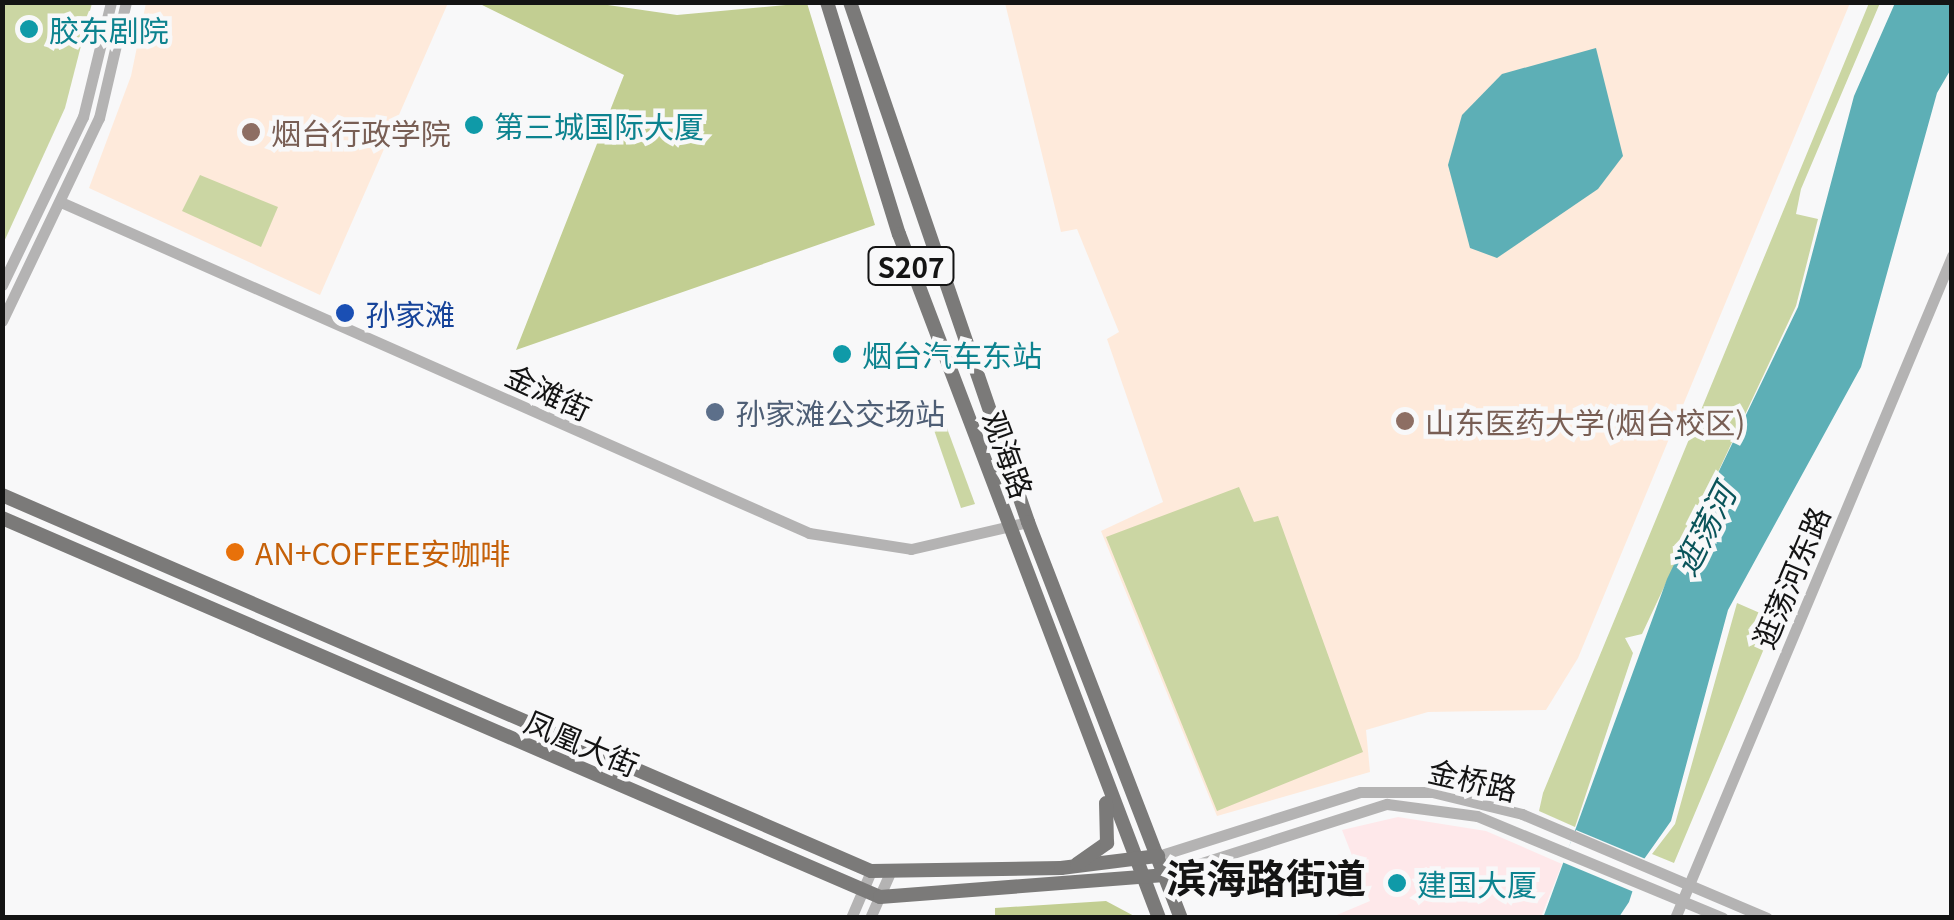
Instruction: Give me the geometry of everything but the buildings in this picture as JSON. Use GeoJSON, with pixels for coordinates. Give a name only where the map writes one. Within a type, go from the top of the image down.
{"type":"FeatureCollection","features":[{"type":"Feature","properties":{"kind":"main road","name":"观海路"},"geometry":{"type":"LineString","coordinates":[[826,2],[898,234],[1102,782],[1138,860],[1159,918]]}},
{"type":"Feature","properties":{"kind":"main road","name":"观海路"},"geometry":{"type":"LineString","coordinates":[[850,2],[1028,522],[1181,918]]}},
{"type":"Feature","properties":{"kind":"main road","name":"凤凰大街"},"geometry":{"type":"LineString","coordinates":[[2,495],[871,871],[890,875],[1067,868],[1158,856]]}},
{"type":"Feature","properties":{"kind":"main road","name":"凤凰大街"},"geometry":{"type":"LineString","coordinates":[[2,518],[485,731],[880,897],[1145,881],[1164,875]]}},
{"type":"Feature","properties":{"kind":"main road"},"geometry":{"type":"LineString","coordinates":[[230,620],[266,624],[244,602]]}},
{"type":"Feature","properties":{"kind":"main road"},"geometry":{"type":"LineString","coordinates":[[485,731],[464,713],[472,705],[493,710]]}},
{"type":"Feature","properties":{"kind":"main road"},"geometry":{"type":"LineString","coordinates":[[1067,868],[1107,842],[1102,782]]}},
{"type":"Feature","properties":{"kind":"main road"},"geometry":{"type":"LineString","coordinates":[[807,868],[785,850],[813,846]]}},
{"type":"Feature","properties":{"kind":"street"},"geometry":{"type":"LineString","coordinates":[[2,284],[83,117],[111,2]]}},
{"type":"Feature","properties":{"kind":"street"},"geometry":{"type":"LineString","coordinates":[[2,321],[63,203],[105,100],[126,2]]}},
{"type":"Feature","properties":{"kind":"street","name":"金滩街"},"geometry":{"type":"LineString","coordinates":[[63,203],[809,533],[910,550],[1028,522]]}},
{"type":"Feature","properties":{"kind":"street","name":"逛荡河东路"},"geometry":{"type":"LineString","coordinates":[[1675,918],[1952,256]]}},
{"type":"Feature","properties":{"kind":"street","name":"金桥路"},"geometry":{"type":"LineString","coordinates":[[1158,856],[1326,800],[1399,789],[1480,801],[1767,918]]}},
{"type":"Feature","properties":{"kind":"street","name":"金桥路"},"geometry":{"type":"LineString","coordinates":[[1164,875],[1387,804],[1477,816],[1722,918]]}},
{"type":"Feature","properties":{"kind":"street"},"geometry":{"type":"LineString","coordinates":[[851,918],[871,871]]}},
{"type":"Feature","properties":{"kind":"street"},"geometry":{"type":"LineString","coordinates":[[870,918],[890,875]]}},
{"type":"Feature","properties":{"kind":"shaded area","name":"烟台行政学院"},"geometry":{"type":"Polygon","coordinates":[[[146,3],[448,3],[320,295],[89,188],[131,76],[146,3]]]}},
{"type":"Feature","properties":{"kind":"shaded area","name":"山东医药大学(烟台校区)"},"geometry":{"type":"Polygon","coordinates":[[[1005,3],[1850,3],[1578,658],[1546,710],[1428,712],[1366,730],[1370,772],[1217,816],[1101,531],[1163,502],[1107,339],[1119,332],[1077,229],[1061,232],[1005,3]]]}},
{"type":"Feature","properties":{"kind":"shaded area"},"geometry":{"type":"Polygon","coordinates":[[[1398,817],[1486,831],[1562,864],[1541,917],[1332,917],[1370,901],[1342,830],[1398,817]]]}},
{"type":"Feature","properties":{"kind":"green space"},"geometry":{"type":"Polygon","coordinates":[[[3,2],[92,3],[65,108],[3,244],[3,2]]]}},
{"type":"Feature","properties":{"kind":"green space"},"geometry":{"type":"Polygon","coordinates":[[[478,3],[594,3],[677,15],[807,3],[875,225],[516,350],[624,75],[478,3]]]}},
{"type":"Feature","properties":{"kind":"green space"},"geometry":{"type":"Polygon","coordinates":[[[1869,3],[1880,3],[1801,189],[1796,214],[1818,219],[1796,306],[1642,634],[1625,638],[1633,653],[1575,827],[1539,811],[1543,793],[1869,3]]]}},
{"type":"Feature","properties":{"kind":"green space"},"geometry":{"type":"Polygon","coordinates":[[[200,175],[278,207],[261,247],[182,211],[200,175]]]}},
{"type":"Feature","properties":{"kind":"green space"},"geometry":{"type":"Polygon","coordinates":[[[941,412],[975,504],[961,508],[934,430],[941,412]]]}},
{"type":"Feature","properties":{"kind":"green space"},"geometry":{"type":"Polygon","coordinates":[[[1239,487],[1254,522],[1278,516],[1363,752],[1217,811],[1106,537],[1239,487]]]}},
{"type":"Feature","properties":{"kind":"green space"},"geometry":{"type":"Polygon","coordinates":[[[1737,603],[1776,620],[1674,863],[1652,854],[1675,824],[1737,603]]]}},
{"type":"Feature","properties":{"kind":"green space"},"geometry":{"type":"Polygon","coordinates":[[[1106,901],[1136,917],[995,917],[995,908],[1106,901]]]}},
{"type":"Feature","properties":{"kind":"water","name":"逛荡河"},"geometry":{"type":"Polygon","coordinates":[[[1895,3],[1951,3],[1951,69],[1937,93],[1861,367],[1728,610],[1671,821],[1642,862],[1629,902],[1619,917],[1543,918],[1667,579],[1798,307],[1854,96],[1895,3]]]}},
{"type":"Feature","properties":{"kind":"water"},"geometry":{"type":"Polygon","coordinates":[[[1596,48],[1623,156],[1598,189],[1497,258],[1470,248],[1448,165],[1462,115],[1502,74],[1596,48]]]}},
{"type":"Feature","properties":{"kind":"pier"},"geometry":{"type":"Polygon","coordinates":[[[1576,830],[1648,860],[1634,892],[1562,862],[1576,830]]]}},
{"type":"Feature","properties":{"kind":"place","name":"胶东剧院"},"geometry":{"type":"Point","coordinates":[29,29]}},
{"type":"Feature","properties":{"kind":"place","name":"第三城国际大厦"},"geometry":{"type":"Point","coordinates":[474,125]}},
{"type":"Feature","properties":{"kind":"place","name":"烟台行政学院"},"geometry":{"type":"Point","coordinates":[251,132]}},
{"type":"Feature","properties":{"kind":"place","name":"孙家滩"},"geometry":{"type":"Point","coordinates":[345,313]}},
{"type":"Feature","properties":{"kind":"place","name":"烟台汽车东站"},"geometry":{"type":"Point","coordinates":[842,354]}},
{"type":"Feature","properties":{"kind":"place","name":"孙家滩公交场站"},"geometry":{"type":"Point","coordinates":[715,412]}},
{"type":"Feature","properties":{"kind":"place","name":"山东医药大学(烟台校区)"},"geometry":{"type":"Point","coordinates":[1405,421]}},
{"type":"Feature","properties":{"kind":"place","name":"AN+COFFEE安咖啡"},"geometry":{"type":"Point","coordinates":[235,552]}},
{"type":"Feature","properties":{"kind":"place","name":"建国大厦"},"geometry":{"type":"Point","coordinates":[1397,883]}},
{"type":"Feature","properties":{"kind":"district","name":"滨海路街道"},"geometry":{"type":"Point","coordinates":[1266,876]}}]}
